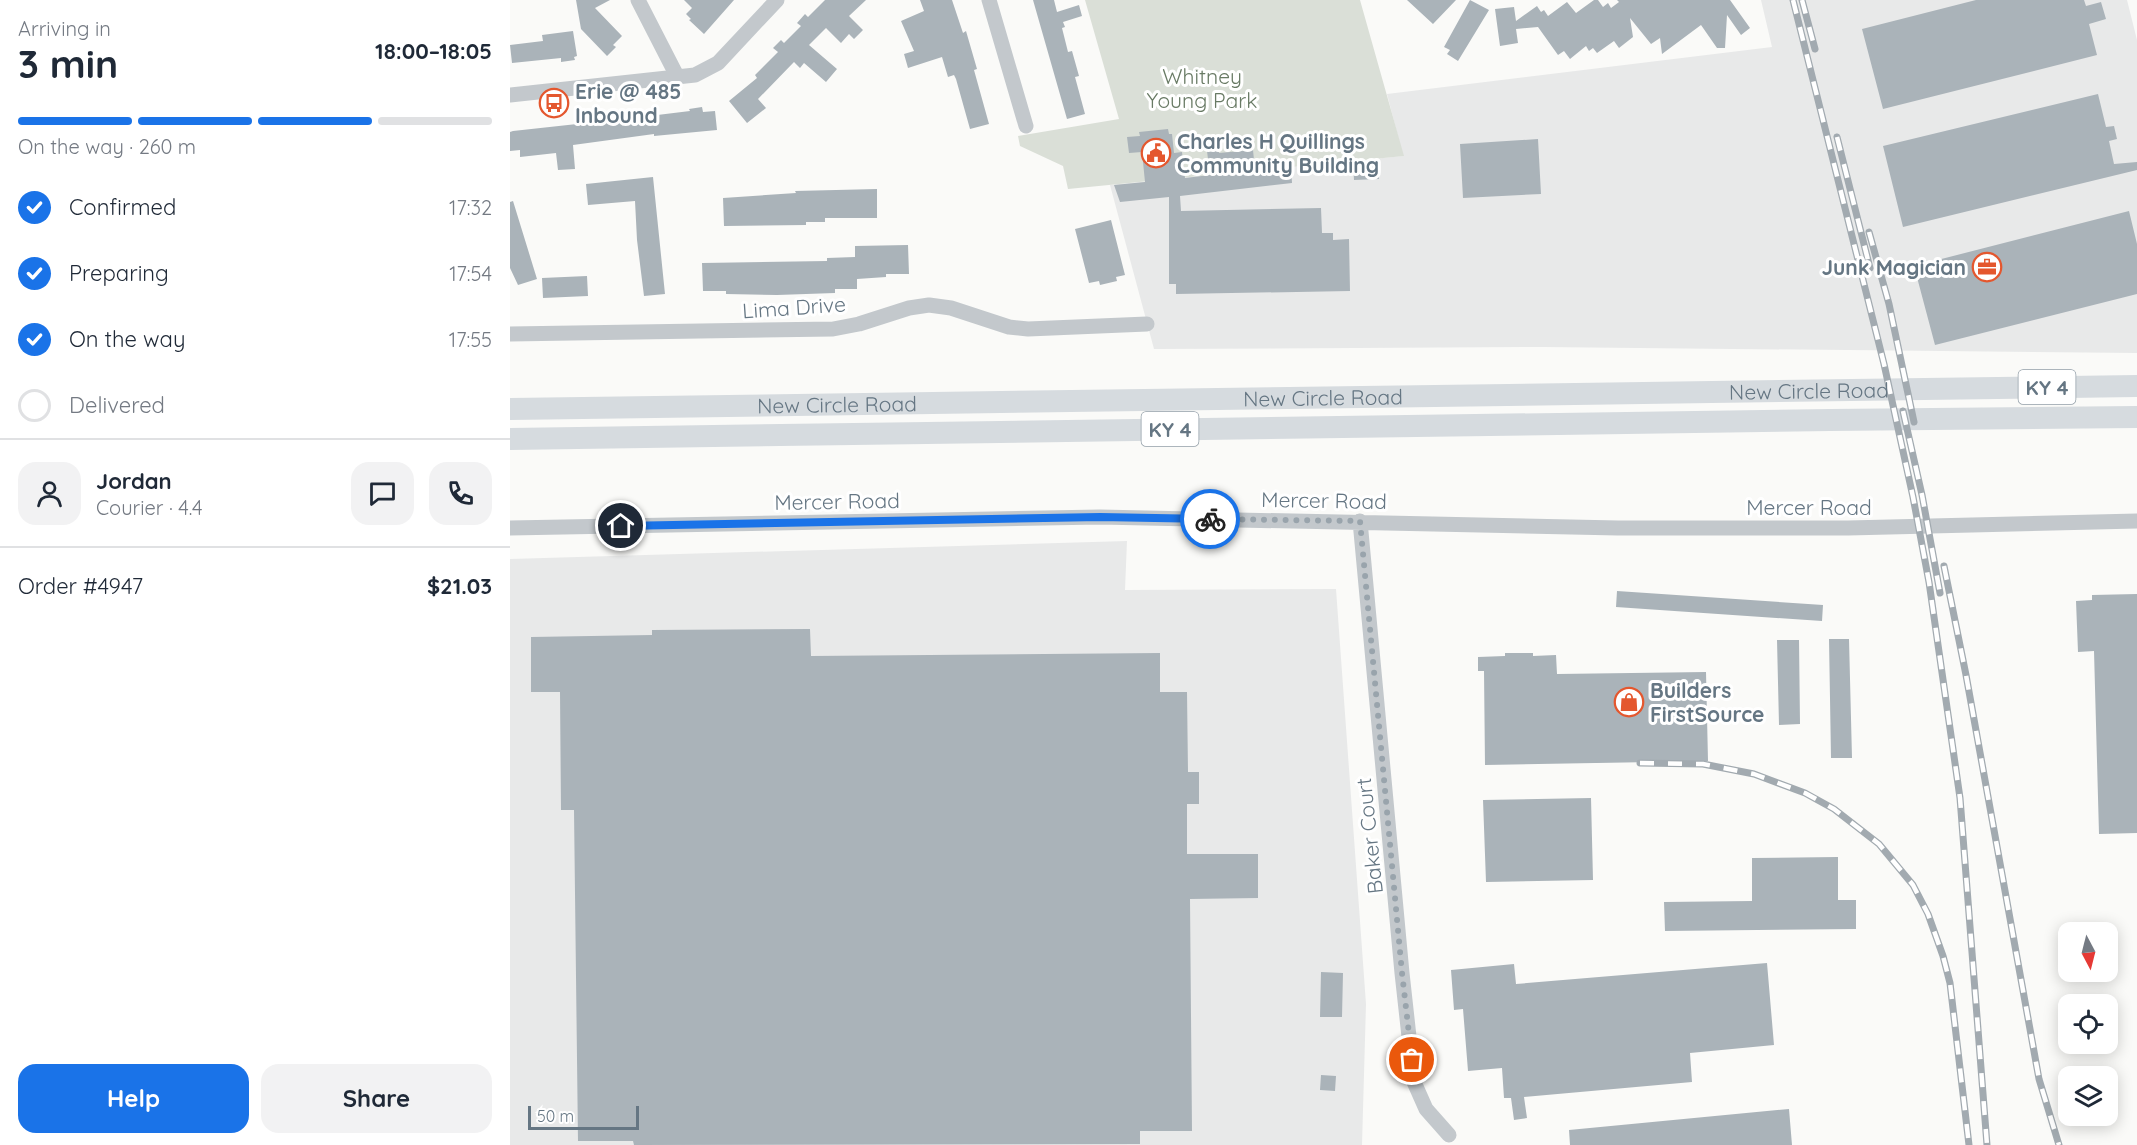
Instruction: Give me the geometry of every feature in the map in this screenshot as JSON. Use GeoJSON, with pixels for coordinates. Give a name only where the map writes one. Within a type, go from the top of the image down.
{"type":"FeatureCollection","features":[{"type":"Feature","properties":{"kind":"highway","name":"New Circle Road"},"geometry":{"type":"LineString","coordinates":[[510,409],[2137,386]]}},
{"type":"Feature","properties":{"kind":"highway","name":"New Circle Road"},"geometry":{"type":"LineString","coordinates":[[514,439],[2137,417]]}},
{"type":"Feature","properties":{"kind":"street"},"geometry":{"type":"LineString","coordinates":[[638,0],[678,78]]}},
{"type":"Feature","properties":{"kind":"street"},"geometry":{"type":"LineString","coordinates":[[510,95],[695,75],[718,63],[777,0]]}},
{"type":"Feature","properties":{"kind":"street"},"geometry":{"type":"LineString","coordinates":[[989,0],[1026,126]]}},
{"type":"Feature","properties":{"kind":"street","name":"Lima Drive"},"geometry":{"type":"LineString","coordinates":[[510,334],[833,329],[859,324],[909,308],[929,305],[951,308],[1009,327],[1028,329],[1147,324]]}},
{"type":"Feature","properties":{"kind":"street","name":"Mercer Road"},"geometry":{"type":"LineString","coordinates":[[510,528],[1100,517],[1618,528],[1848,528],[2137,521]]}},
{"type":"Feature","properties":{"kind":"street","name":"Baker Court"},"geometry":{"type":"LineString","coordinates":[[1360,521],[1414,1082],[1426,1108],[1449,1135]]}},
{"type":"Feature","properties":{"kind":"shaded area"},"geometry":{"type":"Polygon","coordinates":[[[1761,0],[2127,0],[2137,40],[2137,353],[1543,347],[1154,349],[1110,185],[1403,156],[1387,94],[1772,47],[1761,0]]]}},
{"type":"Feature","properties":{"kind":"shaded area"},"geometry":{"type":"Polygon","coordinates":[[[1127,541],[1125,590],[1336,589],[1366,1004],[1362,1145],[510,1145],[510,559],[1127,541]]]}},
{"type":"Feature","properties":{"kind":"green space","name":"Whitney Young Park"},"geometry":{"type":"Polygon","coordinates":[[[1085,0],[1360,0],[1404,156],[1068,189],[1063,166],[1020,146],[1018,136],[1119,119],[1085,0]]]}},
{"type":"Feature","properties":{"kind":"building"},"geometry":{"type":"Polygon","coordinates":[[[576,0],[610,0],[595,8],[622,36],[607,56],[581,29],[576,0]]]}},
{"type":"Feature","properties":{"kind":"building"},"geometry":{"type":"Polygon","coordinates":[[[684,0],[734,0],[704,34],[689,20],[691,19],[686,14],[692,8],[684,0]]]}},
{"type":"Feature","properties":{"kind":"building"},"geometry":{"type":"Polygon","coordinates":[[[825,0],[866,0],[849,16],[863,30],[854,39],[849,34],[841,43],[826,28],[809,45],[837,69],[826,82],[804,63],[800,68],[794,62],[758,99],[766,108],[747,123],[729,101],[757,78],[755,75],[778,52],[773,48],[781,40],[784,43],[801,26],[797,23],[805,14],[808,17],[825,0]]]}},
{"type":"Feature","properties":{"kind":"building"},"geometry":{"type":"Polygon","coordinates":[[[920,0],[952,0],[963,33],[966,31],[989,124],[970,129],[956,79],[954,75],[948,77],[942,57],[908,68],[904,54],[914,51],[901,21],[924,11],[920,0]]]}},
{"type":"Feature","properties":{"kind":"building"},"geometry":{"type":"Polygon","coordinates":[[[1033,0],[1054,0],[1057,12],[1079,5],[1082,16],[1063,22],[1065,27],[1062,28],[1068,52],[1072,51],[1079,76],[1075,77],[1085,114],[1067,119],[1033,0]]]}},
{"type":"Feature","properties":{"kind":"building"},"geometry":{"type":"Polygon","coordinates":[[[1407,0],[1456,0],[1433,24],[1407,0]]]}},
{"type":"Feature","properties":{"kind":"building"},"geometry":{"type":"Polygon","coordinates":[[[1470,0],[1489,10],[1458,61],[1447,54],[1450,50],[1444,47],[1470,0]]]}},
{"type":"Feature","properties":{"kind":"building"},"geometry":{"type":"Polygon","coordinates":[[[1594,0],[1598,0],[1603,7],[1608,3],[1611,8],[1619,2],[1617,0],[1730,0],[1750,28],[1741,35],[1727,15],[1725,48],[1717,48],[1701,25],[1662,54],[1660,38],[1651,44],[1630,18],[1633,37],[1619,48],[1614,41],[1597,53],[1593,48],[1589,51],[1586,46],[1570,59],[1564,51],[1558,55],[1538,27],[1516,29],[1518,43],[1500,46],[1495,9],[1514,7],[1516,21],[1537,6],[1548,16],[1567,2],[1576,13],[1594,0]]]}},
{"type":"Feature","properties":{"kind":"building"},"geometry":{"type":"Polygon","coordinates":[[[1976,0],[2084,0],[2086,6],[2101,2],[2106,19],[2089,24],[2097,55],[1883,109],[1862,29],[1976,0]]]}},
{"type":"Feature","properties":{"kind":"building"},"geometry":{"type":"Polygon","coordinates":[[[573,31],[577,56],[574,57],[575,60],[561,62],[561,58],[512,63],[510,45],[543,41],[542,35],[573,31]]]}},
{"type":"Feature","properties":{"kind":"building"},"geometry":{"type":"Polygon","coordinates":[[[2098,94],[2106,127],[2114,126],[2117,139],[2109,141],[2114,164],[2137,162],[2137,170],[1903,227],[1883,146],[2098,94]]]}},
{"type":"Feature","properties":{"kind":"building"},"geometry":{"type":"Polygon","coordinates":[[[702,107],[703,112],[715,111],[717,130],[654,136],[654,134],[573,145],[575,169],[558,170],[556,153],[520,157],[520,150],[510,151],[510,132],[513,131],[690,111],[689,109],[702,107]]]}},
{"type":"Feature","properties":{"kind":"building"},"geometry":{"type":"Polygon","coordinates":[[[1168,129],[1169,134],[1172,134],[1174,153],[1182,152],[1185,178],[1210,175],[1206,143],[1218,142],[1219,153],[1253,150],[1255,170],[1291,166],[1292,183],[1180,196],[1181,211],[1321,208],[1322,233],[1333,233],[1333,240],[1349,239],[1350,291],[1176,294],[1176,284],[1169,284],[1169,197],[1120,202],[1114,185],[1145,182],[1142,152],[1129,153],[1127,137],[1140,136],[1139,132],[1168,129]]]}},
{"type":"Feature","properties":{"kind":"building"},"geometry":{"type":"Polygon","coordinates":[[[1538,139],[1541,194],[1463,198],[1460,144],[1538,139]]]}},
{"type":"Feature","properties":{"kind":"building"},"geometry":{"type":"Polygon","coordinates":[[[1379,161],[1379,179],[1354,180],[1353,162],[1379,161]]]}},
{"type":"Feature","properties":{"kind":"building"},"geometry":{"type":"Polygon","coordinates":[[[653,177],[665,294],[644,296],[635,201],[588,205],[586,184],[653,177]]]}},
{"type":"Feature","properties":{"kind":"building"},"geometry":{"type":"Polygon","coordinates":[[[877,189],[877,218],[825,218],[825,222],[806,222],[806,225],[724,226],[723,198],[796,193],[795,191],[877,189]]]}},
{"type":"Feature","properties":{"kind":"building"},"geometry":{"type":"Polygon","coordinates":[[[513,201],[537,279],[518,285],[510,268],[510,202],[513,201]]]}},
{"type":"Feature","properties":{"kind":"building"},"geometry":{"type":"Polygon","coordinates":[[[2129,211],[2137,244],[2137,294],[1935,345],[1914,266],[2129,211]]]}},
{"type":"Feature","properties":{"kind":"building"},"geometry":{"type":"Polygon","coordinates":[[[1111,220],[1125,275],[1116,277],[1117,281],[1100,285],[1099,281],[1089,283],[1075,229],[1111,220]]]}},
{"type":"Feature","properties":{"kind":"building"},"geometry":{"type":"Polygon","coordinates":[[[908,245],[909,274],[886,274],[886,277],[857,279],[857,289],[835,289],[835,293],[777,295],[703,291],[702,263],[827,261],[827,258],[855,257],[855,246],[908,245]]]}},
{"type":"Feature","properties":{"kind":"building"},"geometry":{"type":"Polygon","coordinates":[[[587,276],[588,296],[543,298],[542,278],[587,276]]]}},
{"type":"Feature","properties":{"kind":"building"},"geometry":{"type":"Polygon","coordinates":[[[1617,591],[1823,605],[1822,621],[1616,607],[1617,591]]]}},
{"type":"Feature","properties":{"kind":"building"},"geometry":{"type":"Polygon","coordinates":[[[2137,594],[2137,833],[2099,834],[2094,651],[2078,652],[2076,601],[2092,600],[2092,595],[2137,594]]]}},
{"type":"Feature","properties":{"kind":"building"},"geometry":{"type":"Polygon","coordinates":[[[810,629],[811,656],[1160,653],[1160,692],[1187,692],[1188,772],[1199,772],[1199,804],[1187,804],[1187,854],[1258,854],[1258,898],[1190,899],[1192,1131],[1140,1131],[1140,1144],[634,1145],[633,1141],[578,1141],[574,810],[561,810],[560,692],[531,692],[531,637],[652,635],[652,630],[810,629]]]}},
{"type":"Feature","properties":{"kind":"building"},"geometry":{"type":"Polygon","coordinates":[[[1829,639],[1849,639],[1852,758],[1831,758],[1829,639]]]}},
{"type":"Feature","properties":{"kind":"building"},"geometry":{"type":"Polygon","coordinates":[[[1777,640],[1799,640],[1800,724],[1779,725],[1777,640]]]}},
{"type":"Feature","properties":{"kind":"building"},"geometry":{"type":"Polygon","coordinates":[[[1505,653],[1533,653],[1533,656],[1556,655],[1557,674],[1706,672],[1708,761],[1485,765],[1484,671],[1478,671],[1478,657],[1505,656],[1505,653]]]}},
{"type":"Feature","properties":{"kind":"building"},"geometry":{"type":"Polygon","coordinates":[[[1591,798],[1593,880],[1486,882],[1483,800],[1591,798]]]}},
{"type":"Feature","properties":{"kind":"building"},"geometry":{"type":"Polygon","coordinates":[[[1838,857],[1838,900],[1856,900],[1856,929],[1665,931],[1664,902],[1752,901],[1752,858],[1838,857]]]}},
{"type":"Feature","properties":{"kind":"building"},"geometry":{"type":"Polygon","coordinates":[[[1767,963],[1774,1045],[1690,1053],[1692,1082],[1524,1097],[1527,1118],[1514,1120],[1511,1098],[1504,1098],[1502,1068],[1468,1071],[1463,1009],[1454,1010],[1451,970],[1514,964],[1516,984],[1767,963]]]}},
{"type":"Feature","properties":{"kind":"building"},"geometry":{"type":"Polygon","coordinates":[[[1321,972],[1343,973],[1342,1017],[1320,1017],[1321,972]]]}},
{"type":"Feature","properties":{"kind":"building"},"geometry":{"type":"Polygon","coordinates":[[[1321,1075],[1336,1076],[1335,1091],[1320,1090],[1321,1075]]]}},
{"type":"Feature","properties":{"kind":"building"},"geometry":{"type":"Polygon","coordinates":[[[1789,1109],[1792,1145],[1570,1145],[1569,1130],[1789,1109]]]}},
{"type":"Feature","properties":{"kind":"railway"},"geometry":{"type":"LineString","coordinates":[[1793,0],[1884,364],[1929,582],[1960,798],[1987,1145]]}},
{"type":"Feature","properties":{"kind":"railway"},"geometry":{"type":"LineString","coordinates":[[1802,0],[1815,49]]}},
{"type":"Feature","properties":{"kind":"railway"},"geometry":{"type":"LineString","coordinates":[[1837,137],[1870,268]]}},
{"type":"Feature","properties":{"kind":"railway"},"geometry":{"type":"LineString","coordinates":[[1869,232],[1889,304],[1914,422]]}},
{"type":"Feature","properties":{"kind":"railway"},"geometry":{"type":"LineString","coordinates":[[1903,411],[1922,495],[1940,593]]}},
{"type":"Feature","properties":{"kind":"railway"},"geometry":{"type":"LineString","coordinates":[[1944,566],[2039,1079],[2059,1145]]}},
{"type":"Feature","properties":{"kind":"railway"},"geometry":{"type":"LineString","coordinates":[[1640,763],[1703,764],[1754,774],[1805,793],[1834,809],[1879,844],[1913,885],[1928,914],[1943,956],[1950,983],[1969,1145]]}},
{"type":"Feature","properties":{"kind":"way so far"},"geometry":{"type":"LineString","coordinates":[[1210,519],[1360,521],[1412,1060]]}},
{"type":"Feature","properties":{"kind":"place","name":"Erie @ 485 Inbound"},"geometry":{"type":"Point","coordinates":[554,103]}},
{"type":"Feature","properties":{"kind":"place","name":"Charles H Quillings Community Building"},"geometry":{"type":"Point","coordinates":[1156,153]}},
{"type":"Feature","properties":{"kind":"place","name":"Junk Magician"},"geometry":{"type":"Point","coordinates":[1987,267]}},
{"type":"Feature","properties":{"kind":"place","name":"Builders FirstSource"},"geometry":{"type":"Point","coordinates":[1629,702]}},
{"type":"Feature","properties":{"kind":"route"},"geometry":{"type":"LineString","coordinates":[[621,526],[1100,517],[1210,519]]}}]}
